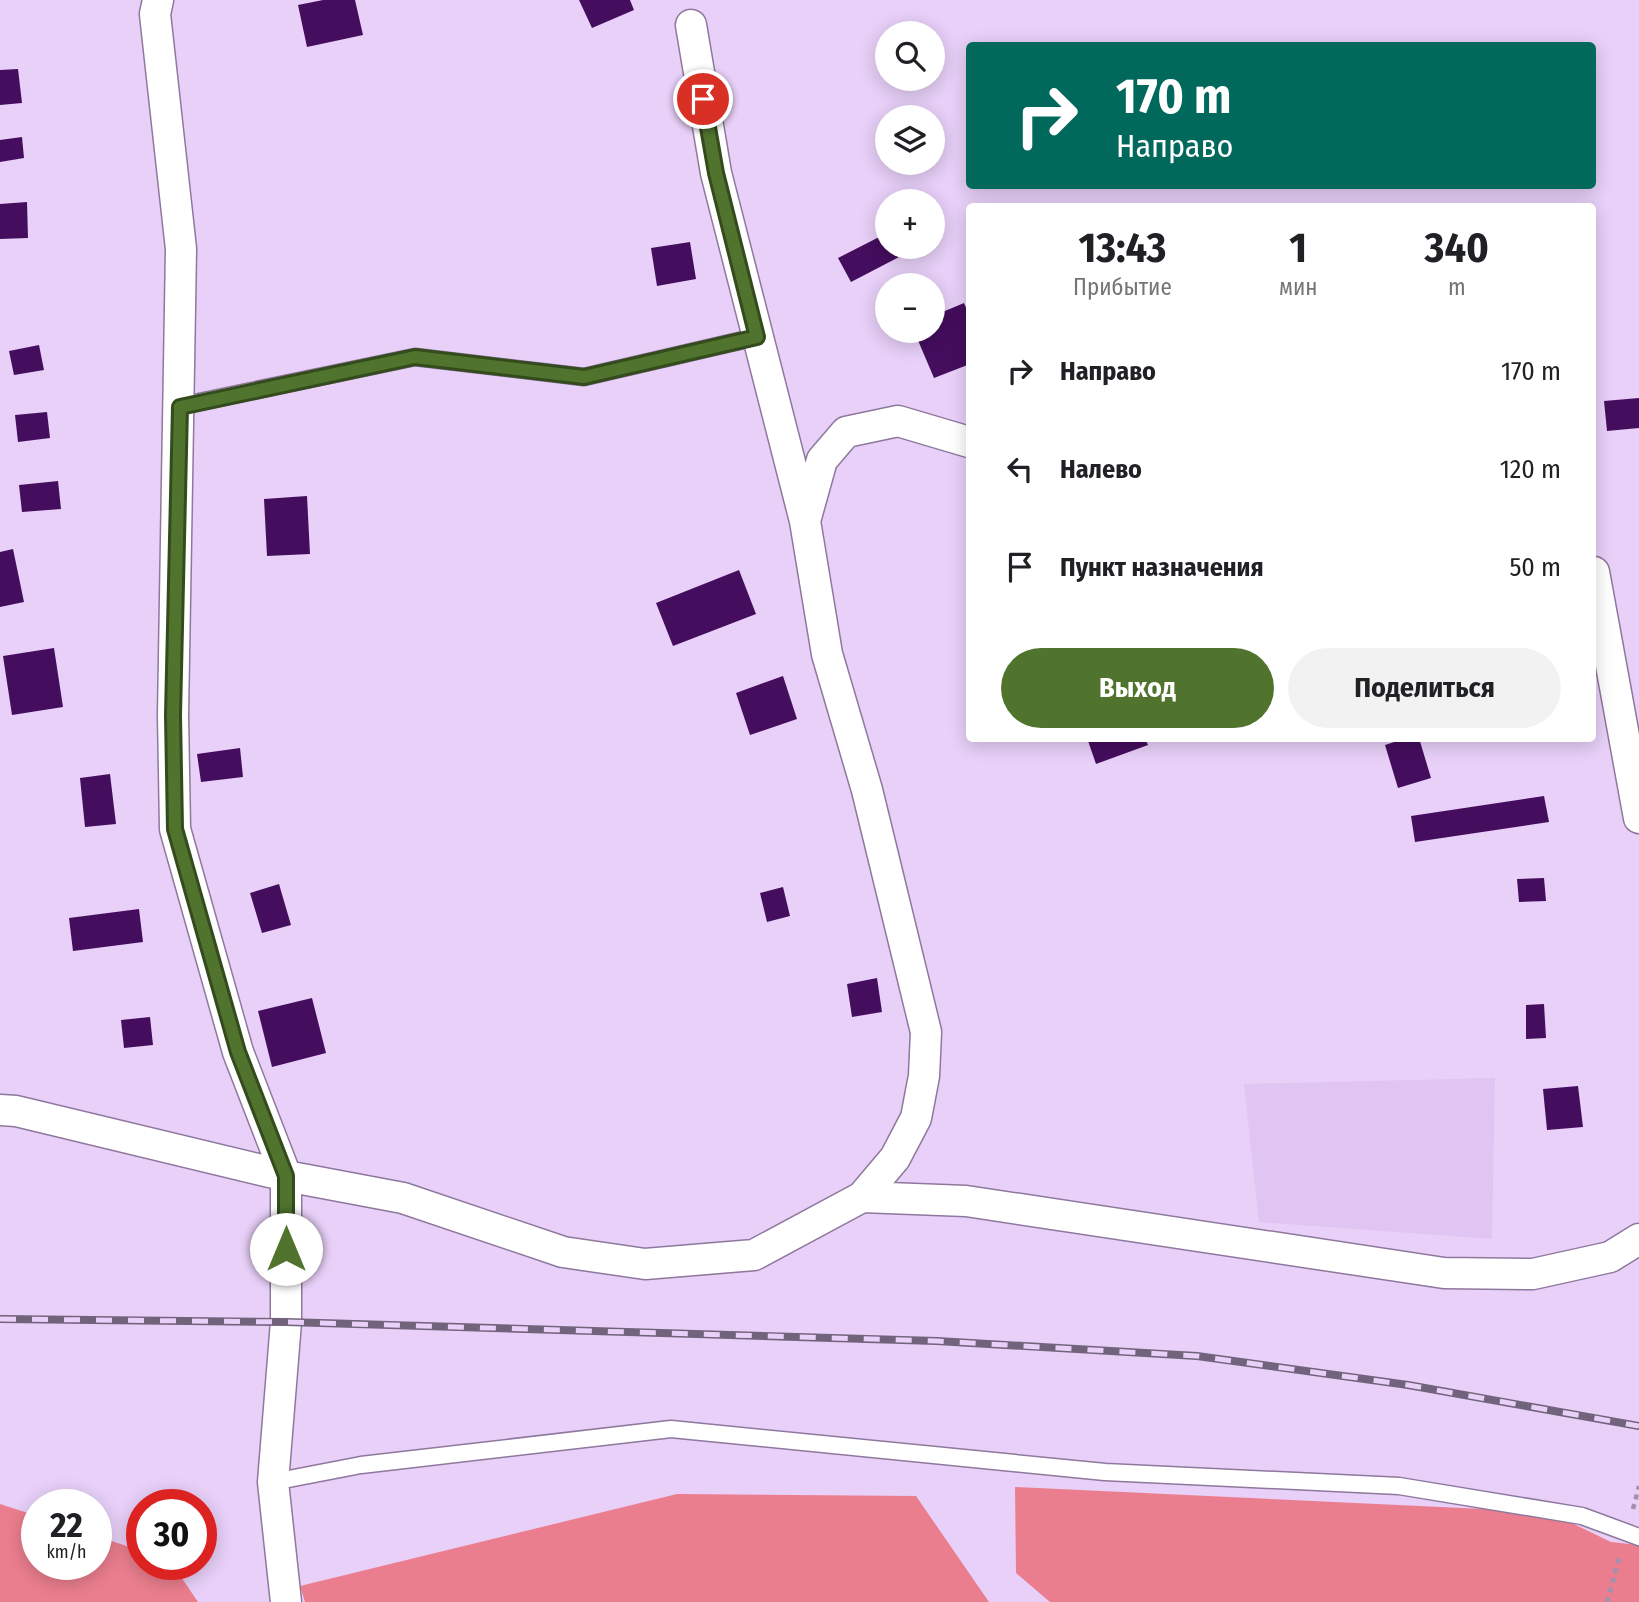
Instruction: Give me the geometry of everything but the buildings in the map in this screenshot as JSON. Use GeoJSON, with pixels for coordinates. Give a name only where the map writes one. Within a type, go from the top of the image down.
{"type":"FeatureCollection","features":[{"type":"Feature","properties":{"kind":"street"},"geometry":{"type":"LineString","coordinates":[[153,5],[181,249],[173,715],[175,829],[238,1052],[286,1176],[286,1322],[273,1482],[286,1602]]}},
{"type":"Feature","properties":{"kind":"street"},"geometry":{"type":"LineString","coordinates":[[0,1110],[16,1111],[286,1176],[402,1198],[563,1252],[645,1264],[754,1255],[862,1197],[895,1158],[916,1118],[924,1076],[926,1032],[867,790],[828,654],[805,521],[716,173],[691,25]]}},
{"type":"Feature","properties":{"kind":"street"},"geometry":{"type":"LineString","coordinates":[[805,521],[822,460],[846,432],[898,421],[966,441]]}},
{"type":"Feature","properties":{"kind":"street"},"geometry":{"type":"LineString","coordinates":[[1596,583],[1639,818]]}},
{"type":"Feature","properties":{"kind":"street"},"geometry":{"type":"LineString","coordinates":[[862,1197],[966,1201],[1444,1273],[1533,1274],[1610,1256],[1639,1239]]}},
{"type":"Feature","properties":{"kind":"lane"},"geometry":{"type":"LineString","coordinates":[[180,407],[415,357],[584,377],[757,337]]}},
{"type":"Feature","properties":{"kind":"lane"},"geometry":{"type":"LineString","coordinates":[[273,1482],[362,1465],[671,1429],[1105,1472],[1399,1486],[1581,1516],[1639,1537]]}},
{"type":"Feature","properties":{"kind":"shaded area"},"geometry":{"type":"Polygon","coordinates":[[[1495,1078],[1492,1239],[1259,1222],[1244,1084],[1495,1078]]]}},
{"type":"Feature","properties":{"kind":"shaded area"},"geometry":{"type":"Polygon","coordinates":[[[1015,1487],[1549,1512],[1611,1542],[1639,1545],[1639,1602],[1050,1602],[1016,1573],[1015,1487]]]}},
{"type":"Feature","properties":{"kind":"shaded area"},"geometry":{"type":"Polygon","coordinates":[[[677,1494],[916,1496],[989,1602],[305,1602],[300,1586],[677,1494]]]}},
{"type":"Feature","properties":{"kind":"shaded area"},"geometry":{"type":"Polygon","coordinates":[[[0,1504],[21,1511],[21,1580],[112,1580],[112,1541],[126,1546],[126,1580],[183,1580],[198,1602],[0,1602],[0,1504]]]}},
{"type":"Feature","properties":{"kind":"railway"},"geometry":{"type":"LineString","coordinates":[[0,1319],[286,1322],[937,1341],[1197,1356],[1408,1385],[1639,1426]]}},
{"type":"Feature","properties":{"kind":"route"},"geometry":{"type":"LineString","coordinates":[[286,1249],[286,1176],[238,1052],[175,829],[173,715],[180,407],[415,357],[584,377],[757,337],[716,173],[703,99]]}}]}
